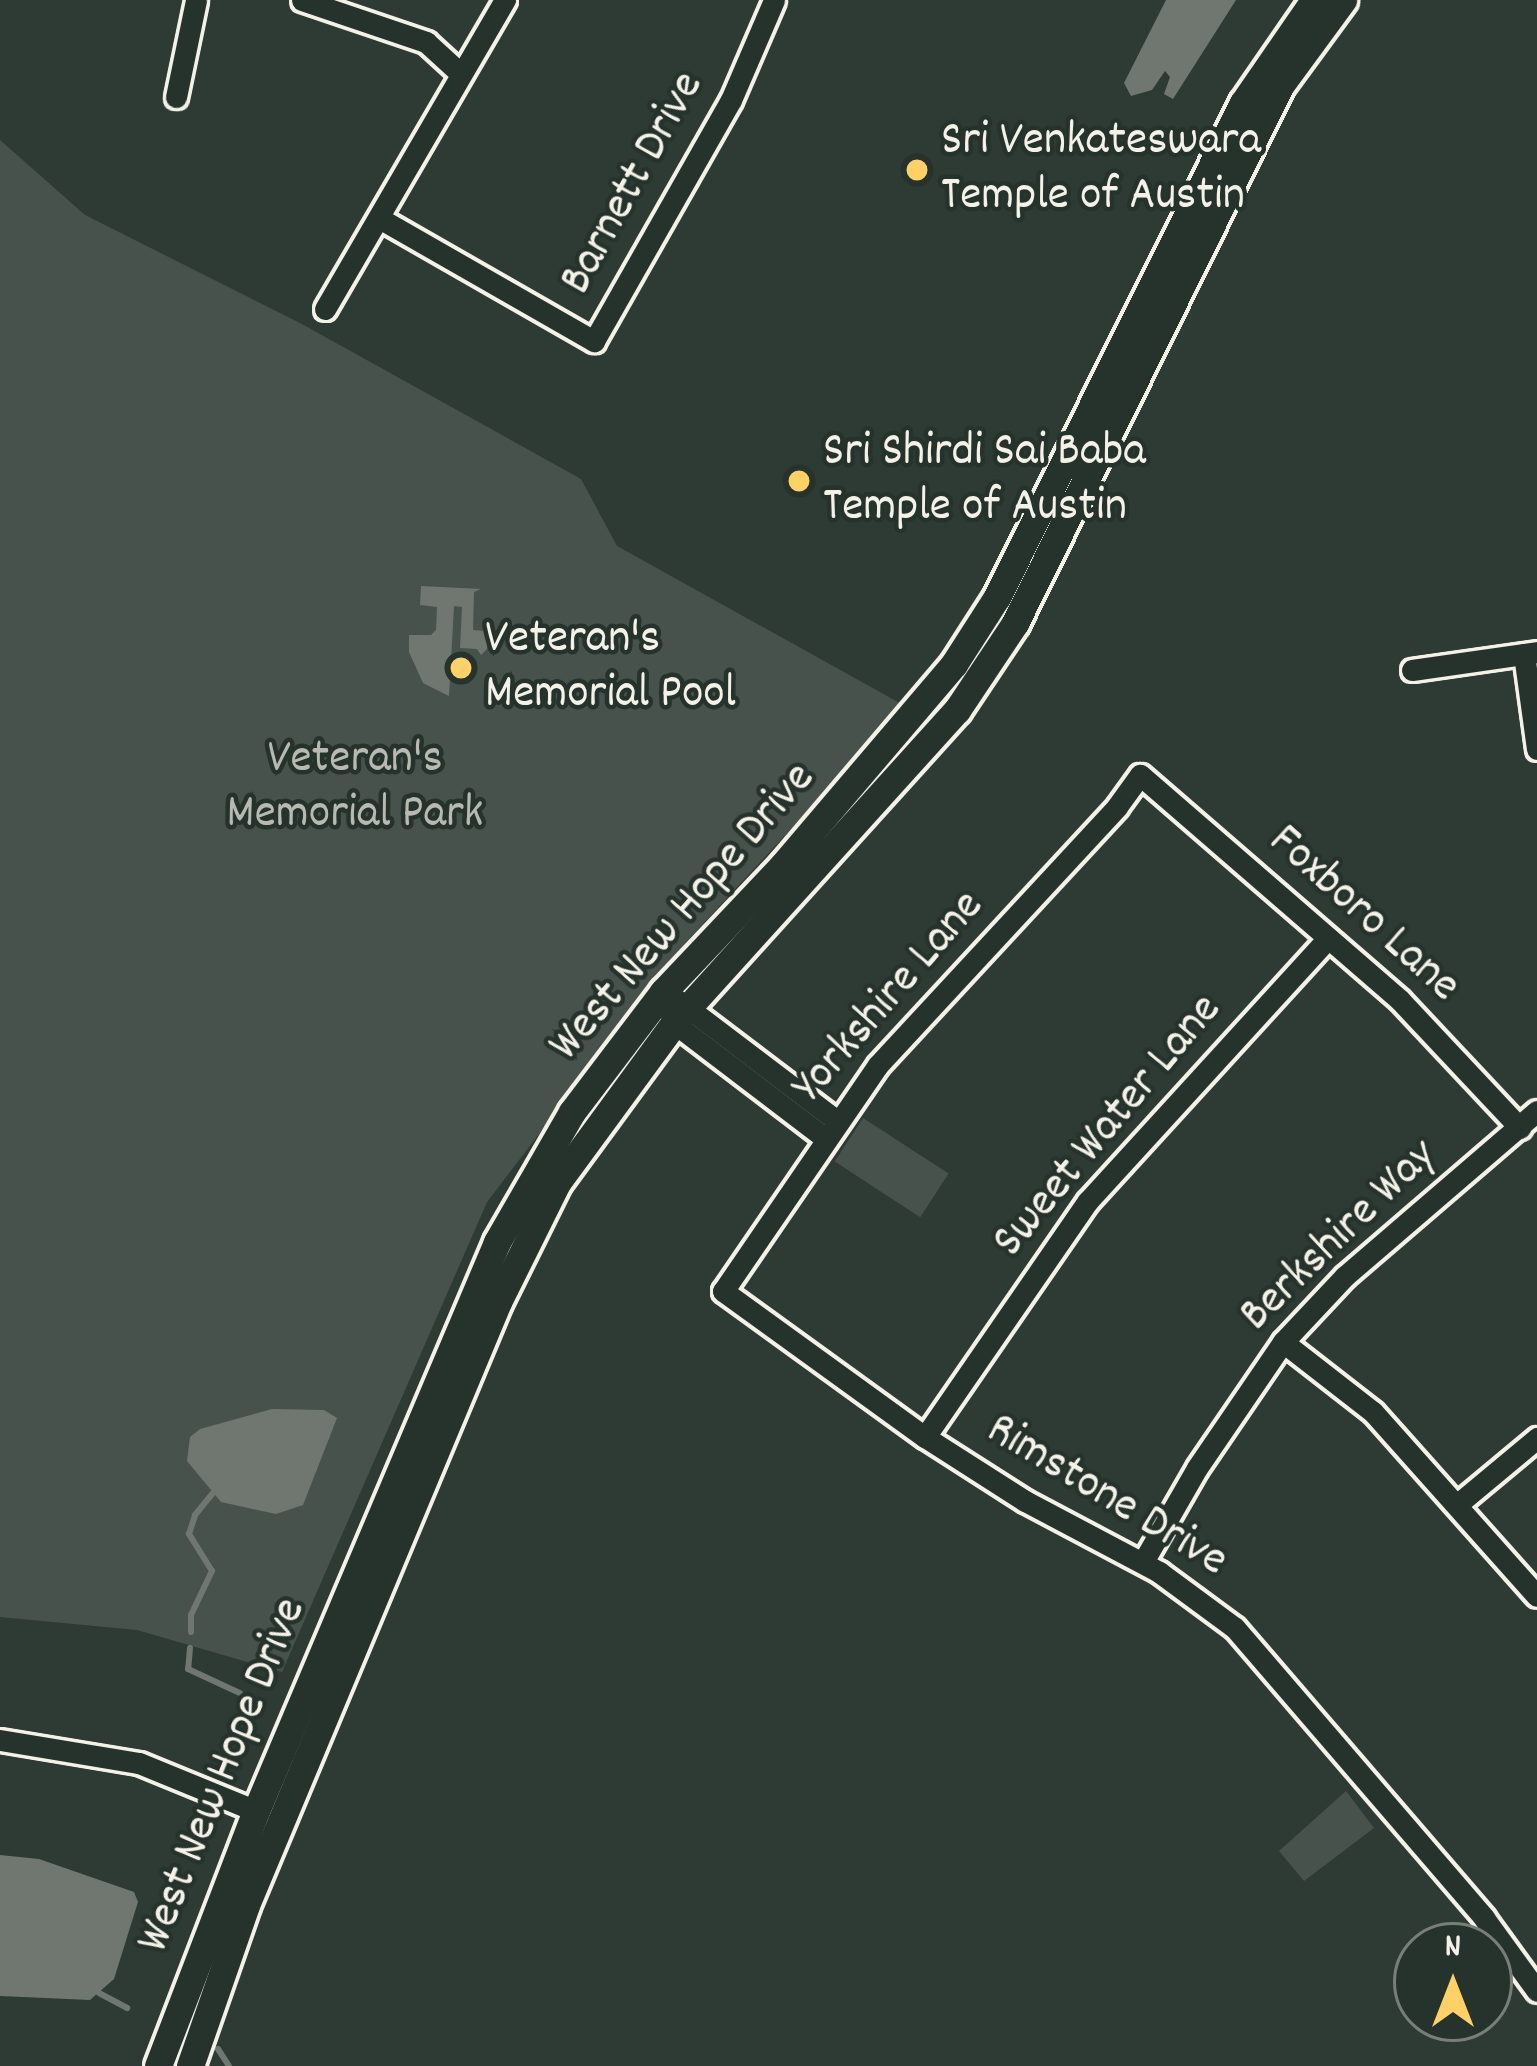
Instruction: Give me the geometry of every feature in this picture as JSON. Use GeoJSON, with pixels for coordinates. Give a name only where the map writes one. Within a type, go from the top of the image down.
{"type":"FeatureCollection","features":[{"type":"Feature","properties":{"kind":"main road","name":"West New Hope Drive"},"geometry":{"type":"LineString","coordinates":[[158,2066],[256,1811],[497,1241],[572,1112],[662,992],[783,866],[954,664],[997,597],[1244,103],[1314,0]]}},
{"type":"Feature","properties":{"kind":"main road","name":"West New Hope Drive"},"geometry":{"type":"LineString","coordinates":[[190,2066],[246,1905],[515,1263],[557,1183],[682,1015],[957,710],[1015,623],[1280,86],[1342,0]]}},
{"type":"Feature","properties":{"kind":"street"},"geometry":{"type":"LineString","coordinates":[[176,97],[196,0]]}},
{"type":"Feature","properties":{"kind":"street"},"geometry":{"type":"LineString","coordinates":[[302,0],[426,42],[461,74]]}},
{"type":"Feature","properties":{"kind":"street"},"geometry":{"type":"LineString","coordinates":[[325,309],[505,0]]}},
{"type":"Feature","properties":{"kind":"street","name":"Barnett Drive"},"geometry":{"type":"LineString","coordinates":[[380,218],[594,341],[730,100],[774,0]]}},
{"type":"Feature","properties":{"kind":"street"},"geometry":{"type":"LineString","coordinates":[[1412,670],[1530,653],[1537,749]]}},
{"type":"Feature","properties":{"kind":"street","name":"Foxboro Lane"},"geometry":{"type":"LineString","coordinates":[[1140,775],[1464,1063],[1520,1128]]}},
{"type":"Feature","properties":{"kind":"street","name":"Yorkshire Lane"},"geometry":{"type":"LineString","coordinates":[[723,1292],[831,1129],[892,1050],[1117,807],[1140,775]]}},
{"type":"Feature","properties":{"kind":"street","name":"Sweet Water Lane"},"geometry":{"type":"LineString","coordinates":[[925,1437],[1088,1201],[1328,938]]}},
{"type":"Feature","properties":{"kind":"street"},"geometry":{"type":"LineString","coordinates":[[662,992],[682,1015],[831,1129]]}},
{"type":"Feature","properties":{"kind":"street","name":"Berkshire Way"},"geometry":{"type":"LineString","coordinates":[[1142,1562],[1197,1468],[1283,1342],[1345,1276],[1537,1112]]}},
{"type":"Feature","properties":{"kind":"street","name":"Rimstone Drive"},"geometry":{"type":"LineString","coordinates":[[723,1292],[1024,1502],[1142,1562],[1235,1628],[1484,1918],[1535,1985]]}},
{"type":"Feature","properties":{"kind":"street"},"geometry":{"type":"LineString","coordinates":[[1283,1342],[1373,1412],[1459,1503],[1537,1596]]}},
{"type":"Feature","properties":{"kind":"street"},"geometry":{"type":"LineString","coordinates":[[1459,1503],[1537,1438]]}},
{"type":"Feature","properties":{"kind":"street"},"geometry":{"type":"LineString","coordinates":[[0,1740],[139,1763],[256,1811]]}},
{"type":"Feature","properties":{"kind":"green space","name":"Veteran's Memorial Park"},"geometry":{"type":"Polygon","coordinates":[[[0,140],[85,215],[300,323],[581,479],[617,546],[905,706],[687,941],[487,1202],[282,1672],[137,1630],[0,1617],[0,140]]]}},
{"type":"Feature","properties":{"kind":"green space"},"geometry":{"type":"Polygon","coordinates":[[[863,1118],[949,1174],[920,1217],[835,1162],[863,1118]]]}},
{"type":"Feature","properties":{"kind":"green space"},"geometry":{"type":"Polygon","coordinates":[[[1346,1791],[1374,1828],[1304,1881],[1279,1851],[1346,1791]]]}},
{"type":"Feature","properties":{"kind":"shaded area"},"geometry":{"type":"Polygon","coordinates":[[[1166,0],[1236,0],[1173,99],[1164,94],[1170,77],[1165,71],[1152,90],[1131,96],[1124,83],[1166,0]]]}},
{"type":"Feature","properties":{"kind":"shaded area"},"geometry":{"type":"Polygon","coordinates":[[[421,586],[481,589],[474,592],[473,630],[487,631],[487,649],[481,655],[477,649],[460,648],[462,607],[454,606],[449,696],[423,683],[409,652],[409,635],[431,635],[436,630],[437,607],[420,605],[421,586]]]}},
{"type":"Feature","properties":{"kind":"shaded area"},"geometry":{"type":"Polygon","coordinates":[[[272,1409],[324,1410],[337,1418],[303,1505],[276,1514],[221,1502],[187,1461],[190,1437],[200,1429],[272,1409]]]}},
{"type":"Feature","properties":{"kind":"shaded area"},"geometry":{"type":"Polygon","coordinates":[[[0,1855],[39,1859],[134,1892],[138,1902],[114,1979],[90,2000],[0,1996],[0,1855]]]}},
{"type":"Feature","properties":{"kind":"waterway"},"geometry":{"type":"LineString","coordinates":[[191,1632],[191,1615],[212,1571],[189,1534],[195,1515],[212,1494]]}},
{"type":"Feature","properties":{"kind":"waterway"},"geometry":{"type":"LineString","coordinates":[[190,1648],[188,1669],[240,1693]]}},
{"type":"Feature","properties":{"kind":"waterway"},"geometry":{"type":"LineString","coordinates":[[99,1993],[127,2008]]}},
{"type":"Feature","properties":{"kind":"waterway"},"geometry":{"type":"LineString","coordinates":[[218,2049],[229,2066]]}},
{"type":"Feature","properties":{"kind":"place","name":"Sri Venkateswara Temple of Austin"},"geometry":{"type":"Point","coordinates":[917,170]}},
{"type":"Feature","properties":{"kind":"place","name":"Sri Shirdi Sai Baba Temple of Austin"},"geometry":{"type":"Point","coordinates":[799,481]}},
{"type":"Feature","properties":{"kind":"place","name":"Veteran's Memorial Pool"},"geometry":{"type":"Point","coordinates":[461,668]}}]}
